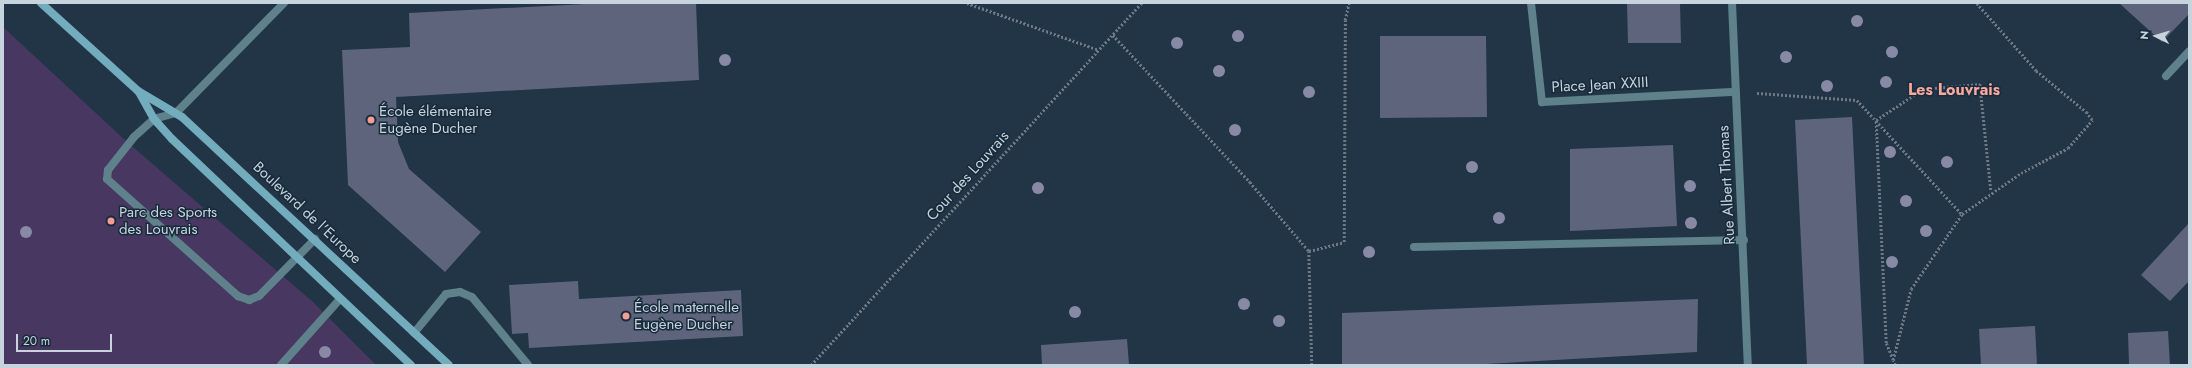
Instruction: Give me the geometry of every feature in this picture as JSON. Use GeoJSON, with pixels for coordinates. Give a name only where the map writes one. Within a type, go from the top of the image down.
{"type":"FeatureCollection","features":[{"type":"Feature","properties":{"kind":"street","name":"Boulevard de l'Europe"},"geometry":{"type":"LineString","coordinates":[[41,3],[138,91],[176,113],[315,239],[449,365]]}},
{"type":"Feature","properties":{"kind":"street"},"geometry":{"type":"LineString","coordinates":[[284,3],[176,113],[154,119],[108,170],[107,179],[113,188],[238,296],[249,300],[259,296],[315,239]]}},
{"type":"Feature","properties":{"kind":"street","name":"Place Jean XXIII"},"geometry":{"type":"LineString","coordinates":[[1531,3],[1542,102],[1736,92]]}},
{"type":"Feature","properties":{"kind":"street","name":"Rue Albert Thomas"},"geometry":{"type":"LineString","coordinates":[[1732,3],[1744,240],[1748,365]]}},
{"type":"Feature","properties":{"kind":"street"},"geometry":{"type":"LineString","coordinates":[[2166,76],[2189,50]]}},
{"type":"Feature","properties":{"kind":"street","name":"Boulevard de l'Europe"},"geometry":{"type":"LineString","coordinates":[[138,91],[154,119],[297,258],[411,365]]}},
{"type":"Feature","properties":{"kind":"street"},"geometry":{"type":"LineString","coordinates":[[1414,247],[1744,240]]}},
{"type":"Feature","properties":{"kind":"street"},"geometry":{"type":"LineString","coordinates":[[414,333],[446,294],[460,292],[472,297],[528,365]]}},
{"type":"Feature","properties":{"kind":"street"},"geometry":{"type":"LineString","coordinates":[[281,365],[340,299]]}},
{"type":"Feature","properties":{"kind":"path"},"geometry":{"type":"LineString","coordinates":[[967,3],[1099,50]]}},
{"type":"Feature","properties":{"kind":"path","name":"Cour des Louvrais"},"geometry":{"type":"LineString","coordinates":[[811,365],[1142,3]]}},
{"type":"Feature","properties":{"kind":"path"},"geometry":{"type":"LineString","coordinates":[[1309,251],[1344,242],[1345,20],[1349,3]]}},
{"type":"Feature","properties":{"kind":"path"},"geometry":{"type":"LineString","coordinates":[[1893,360],[1911,288],[1962,214],[2021,173],[2068,148],[2092,120],[2087,113],[2036,71],[1976,3]]}},
{"type":"Feature","properties":{"kind":"path"},"geometry":{"type":"LineString","coordinates":[[1112,35],[1250,182],[1309,251],[1312,365]]}},
{"type":"Feature","properties":{"kind":"path"},"geometry":{"type":"LineString","coordinates":[[1876,120],[1923,89],[1980,84],[1991,191]]}},
{"type":"Feature","properties":{"kind":"path"},"geometry":{"type":"LineString","coordinates":[[1736,92],[1857,100],[1962,214]]}},
{"type":"Feature","properties":{"kind":"path"},"geometry":{"type":"LineString","coordinates":[[1876,120],[1886,343],[1895,365]]}},
{"type":"Feature","properties":{"kind":"shaded area","name":"Parc des Sports des Louvrais"},"geometry":{"type":"Polygon","coordinates":[[[3,27],[126,141],[313,302],[376,365],[3,365],[3,27]]]}},
{"type":"Feature","properties":{"kind":"building","name":"École élémentaire Eugène Ducher"},"geometry":{"type":"Polygon","coordinates":[[[604,3],[696,3],[699,80],[396,97],[398,142],[409,169],[481,232],[445,272],[348,185],[342,50],[410,47],[409,13],[604,3]]]}},
{"type":"Feature","properties":{"kind":"building"},"geometry":{"type":"Polygon","coordinates":[[[1627,3],[1680,3],[1681,43],[1628,43],[1627,3]]]}},
{"type":"Feature","properties":{"kind":"building"},"geometry":{"type":"Polygon","coordinates":[[[2119,3],[2189,3],[2189,14],[2162,42],[2119,3]]]}},
{"type":"Feature","properties":{"kind":"building"},"geometry":{"type":"Polygon","coordinates":[[[1380,36],[1486,36],[1487,117],[1380,118],[1380,36]]]}},
{"type":"Feature","properties":{"kind":"building"},"geometry":{"type":"Polygon","coordinates":[[[1852,117],[1864,365],[1807,365],[1795,120],[1852,117]]]}},
{"type":"Feature","properties":{"kind":"building"},"geometry":{"type":"Polygon","coordinates":[[[1673,145],[1677,226],[1570,231],[1570,149],[1673,145]]]}},
{"type":"Feature","properties":{"kind":"building"},"geometry":{"type":"Polygon","coordinates":[[[2189,223],[2189,281],[2170,301],[2141,275],[2189,223]]]}},
{"type":"Feature","properties":{"kind":"building","name":"École maternelle Eugène Ducher"},"geometry":{"type":"Polygon","coordinates":[[[578,281],[579,299],[741,290],[743,336],[529,348],[528,333],[512,334],[509,285],[578,281]]]}},
{"type":"Feature","properties":{"kind":"building"},"geometry":{"type":"Polygon","coordinates":[[[1698,299],[1697,352],[1468,365],[1342,365],[1342,313],[1698,299]]]}},
{"type":"Feature","properties":{"kind":"building"},"geometry":{"type":"Polygon","coordinates":[[[2035,326],[2037,365],[1981,365],[1979,329],[2035,326]]]}},
{"type":"Feature","properties":{"kind":"building"},"geometry":{"type":"Polygon","coordinates":[[[2168,331],[2170,365],[2129,365],[2128,333],[2168,331]]]}},
{"type":"Feature","properties":{"kind":"building"},"geometry":{"type":"Polygon","coordinates":[[[1127,339],[1129,365],[1042,365],[1041,345],[1127,339]]]}},
{"type":"Feature","properties":{"kind":"place","name":"École élémentaire Eugène Ducher"},"geometry":{"type":"Point","coordinates":[371,120]}},
{"type":"Feature","properties":{"kind":"place","name":"Parc des Sports des Louvrais"},"geometry":{"type":"Point","coordinates":[111,221]}},
{"type":"Feature","properties":{"kind":"place","name":"École maternelle Eugène Ducher"},"geometry":{"type":"Point","coordinates":[626,316]}},
{"type":"Feature","properties":{"kind":"district","name":"Les Louvrais"},"geometry":{"type":"Point","coordinates":[1954,90]}}]}
